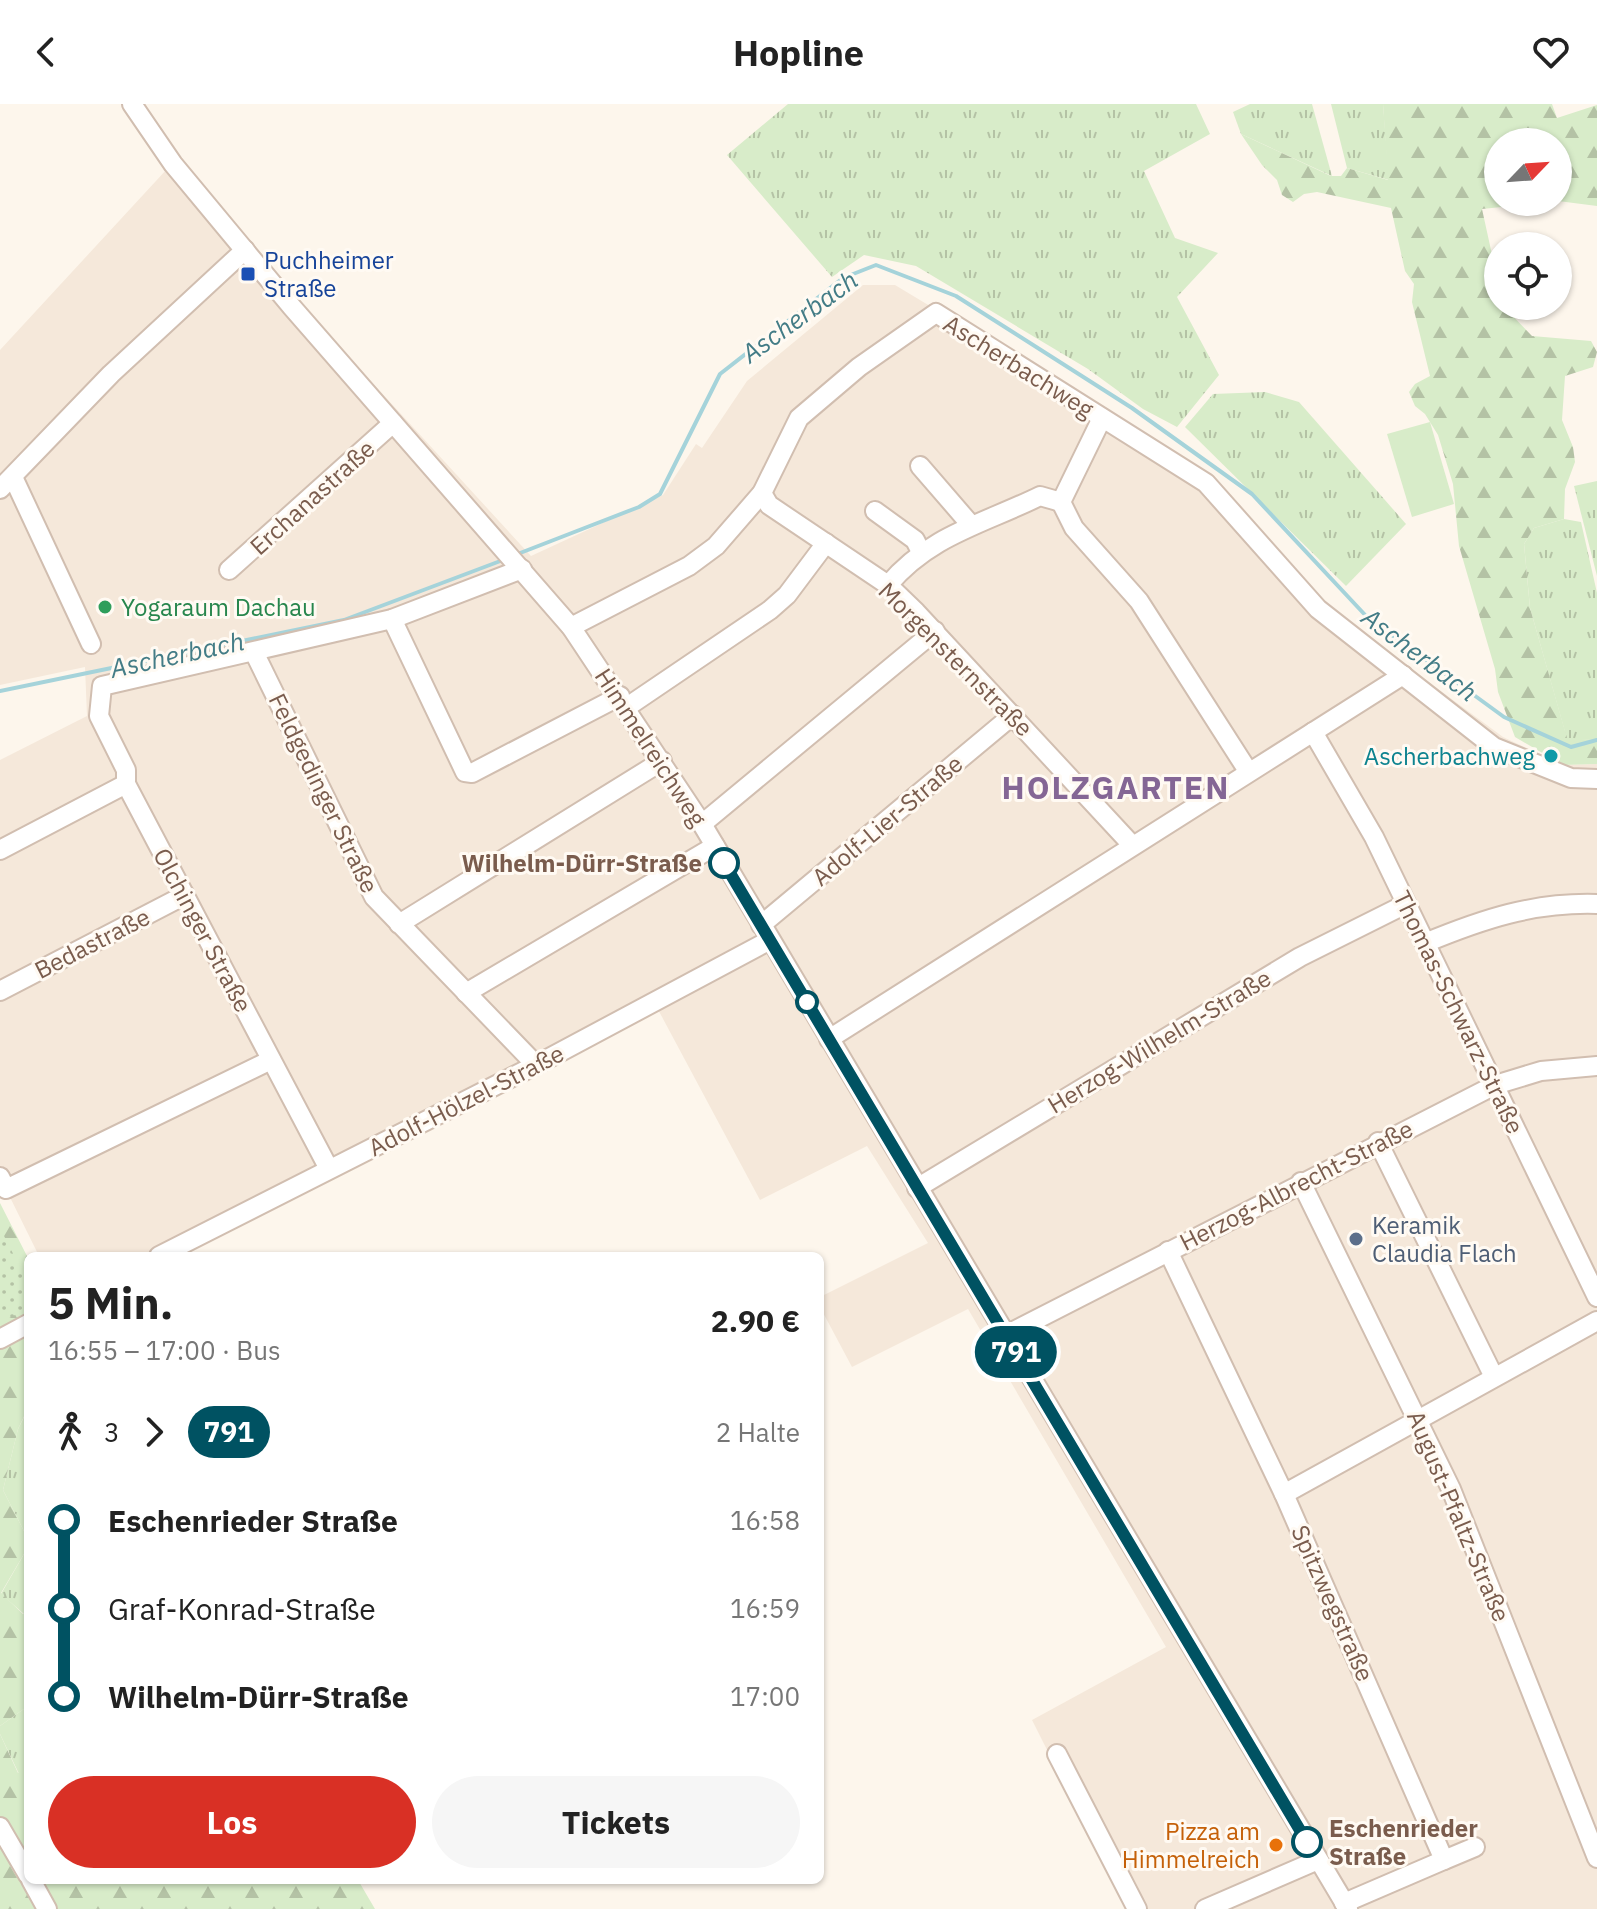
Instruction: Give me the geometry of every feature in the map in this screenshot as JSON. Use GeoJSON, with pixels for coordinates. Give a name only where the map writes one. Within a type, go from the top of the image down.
{"type":"FeatureCollection","features":[{"type":"Feature","properties":{"kind":"street","name":"Himmelreichweg"},"geometry":{"type":"LineString","coordinates":[[132,104],[173,164],[245,250],[571,627],[623,702],[702,824],[1346,1906]]}},
{"type":"Feature","properties":{"kind":"street"},"geometry":{"type":"LineString","coordinates":[[91,644],[7,483],[111,374],[245,250]]}},
{"type":"Feature","properties":{"kind":"street","name":"Ascherbachweg"},"geometry":{"type":"LineString","coordinates":[[762,493],[799,418],[859,367],[936,313],[1206,483],[1318,609],[1494,747],[1571,778],[1597,779]]}},
{"type":"Feature","properties":{"kind":"street"},"geometry":{"type":"LineString","coordinates":[[1102,418],[1061,502],[1074,528],[1139,601],[1248,771]]}},
{"type":"Feature","properties":{"kind":"street","name":"Erchanastraße"},"geometry":{"type":"LineString","coordinates":[[229,570],[393,423]]}},
{"type":"Feature","properties":{"kind":"street"},"geometry":{"type":"LineString","coordinates":[[920,466],[971,525]]}},
{"type":"Feature","properties":{"kind":"street"},"geometry":{"type":"LineString","coordinates":[[571,627],[689,566],[716,546],[762,493]]}},
{"type":"Feature","properties":{"kind":"street","name":"Morgensternstraße"},"geometry":{"type":"LineString","coordinates":[[762,493],[769,505],[888,585],[935,631],[1132,845]]}},
{"type":"Feature","properties":{"kind":"street"},"geometry":{"type":"LineString","coordinates":[[888,585],[910,559],[971,525],[1040,496],[1061,502]]}},
{"type":"Feature","properties":{"kind":"street"},"geometry":{"type":"LineString","coordinates":[[875,511],[915,540],[921,552]]}},
{"type":"Feature","properties":{"kind":"street"},"geometry":{"type":"LineString","coordinates":[[392,619],[465,772],[472,773],[623,702],[770,610],[787,595],[826,543]]}},
{"type":"Feature","properties":{"kind":"street"},"geometry":{"type":"LineString","coordinates":[[254,652],[392,619],[519,566]]}},
{"type":"Feature","properties":{"kind":"street"},"geometry":{"type":"LineString","coordinates":[[702,824],[935,631]]}},
{"type":"Feature","properties":{"kind":"street","name":"Olchinger Straße"},"geometry":{"type":"LineString","coordinates":[[254,652],[102,686],[99,716],[126,770],[126,784],[329,1169]]}},
{"type":"Feature","properties":{"kind":"street","name":"Feldgedinger Straße"},"geometry":{"type":"LineString","coordinates":[[254,652],[374,897],[536,1065]]}},
{"type":"Feature","properties":{"kind":"street"},"geometry":{"type":"LineString","coordinates":[[829,1039],[1403,675]]}},
{"type":"Feature","properties":{"kind":"street","name":"Adolf-Lier-Straße"},"geometry":{"type":"LineString","coordinates":[[766,932],[1013,715]]}},
{"type":"Feature","properties":{"kind":"street","name":"Thomas-Schwarz-Straße"},"geometry":{"type":"LineString","coordinates":[[1313,732],[1374,837],[1597,1297]]}},
{"type":"Feature","properties":{"kind":"street"},"geometry":{"type":"LineString","coordinates":[[399,924],[662,761]]}},
{"type":"Feature","properties":{"kind":"street"},"geometry":{"type":"LineString","coordinates":[[0,850],[126,784]]}},
{"type":"Feature","properties":{"kind":"street"},"geometry":{"type":"LineString","coordinates":[[466,993],[715,846]]}},
{"type":"Feature","properties":{"kind":"street","name":"Bedastraße"},"geometry":{"type":"LineString","coordinates":[[0,991],[185,895]]}},
{"type":"Feature","properties":{"kind":"street","name":"Herzog-Wilhelm-Straße"},"geometry":{"type":"LineString","coordinates":[[917,1188],[1259,980],[1406,904]]}},
{"type":"Feature","properties":{"kind":"street"},"geometry":{"type":"LineString","coordinates":[[1425,943],[1504,912],[1532,907],[1597,904]]}},
{"type":"Feature","properties":{"kind":"street","name":"Adolf-Hölzel-Straße"},"geometry":{"type":"LineString","coordinates":[[167,1252],[536,1065],[766,932]]}},
{"type":"Feature","properties":{"kind":"street"},"geometry":{"type":"LineString","coordinates":[[3,1183],[271,1060]]}},
{"type":"Feature","properties":{"kind":"street","name":"Herzog-Albrecht-Straße"},"geometry":{"type":"LineString","coordinates":[[1006,1335],[1378,1142],[1495,1085],[1541,1071],[1597,1066]]}},
{"type":"Feature","properties":{"kind":"street"},"geometry":{"type":"LineString","coordinates":[[1378,1142],[1494,1377]]}},
{"type":"Feature","properties":{"kind":"street","name":"August-Pfaltz-Straße"},"geometry":{"type":"LineString","coordinates":[[1301,1182],[1419,1418],[1451,1489],[1597,1858]]}},
{"type":"Feature","properties":{"kind":"street","name":"Spitzwegstraße"},"geometry":{"type":"LineString","coordinates":[[1168,1251],[1284,1494],[1444,1860]]}},
{"type":"Feature","properties":{"kind":"street"},"geometry":{"type":"LineString","coordinates":[[1284,1494],[1597,1321]]}},
{"type":"Feature","properties":{"kind":"street"},"geometry":{"type":"LineString","coordinates":[[0,1339],[24,1326]]}},
{"type":"Feature","properties":{"kind":"street"},"geometry":{"type":"LineString","coordinates":[[1057,1754],[1137,1909]]}},
{"type":"Feature","properties":{"kind":"street"},"geometry":{"type":"LineString","coordinates":[[0,1827],[24,1869]]}},
{"type":"Feature","properties":{"kind":"street"},"geometry":{"type":"LineString","coordinates":[[1346,1906],[1475,1847]]}},
{"type":"Feature","properties":{"kind":"street"},"geometry":{"type":"LineString","coordinates":[[1205,1909],[1318,1860]]}},
{"type":"Feature","properties":{"kind":"street"},"geometry":{"type":"LineString","coordinates":[[32,1884],[47,1909]]}},
{"type":"Feature","properties":{"kind":"shaded area"},"geometry":{"type":"Polygon","coordinates":[[[167,169],[183,176],[531,556],[663,495],[696,444],[702,448],[747,381],[863,285],[895,285],[1208,473],[1330,609],[1503,737],[1563,765],[1597,764],[1597,1909],[1127,1909],[1032,1720],[1166,1647],[968,1309],[852,1367],[824,1314],[824,1295],[928,1243],[867,1146],[760,1200],[654,1002],[167,1252],[37,1252],[0,1177],[0,760],[87,716],[85,667],[0,685],[0,350],[167,169]]]}},
{"type":"Feature","properties":{"kind":"green space"},"geometry":{"type":"Polygon","coordinates":[[[788,104],[1196,104],[1210,134],[1144,171],[1175,238],[1218,253],[1177,297],[1219,375],[1177,427],[1143,409],[1088,369],[916,266],[864,255],[832,277],[727,155],[788,104]]]}},
{"type":"Feature","properties":{"kind":"green space"},"geometry":{"type":"Polygon","coordinates":[[[1250,104],[1312,104],[1332,176],[1241,134],[1233,112],[1250,104]]]}},
{"type":"Feature","properties":{"kind":"green space"},"geometry":{"type":"Polygon","coordinates":[[[1331,104],[1383,104],[1389,180],[1347,168],[1331,104]]]}},
{"type":"Feature","properties":{"kind":"green space"},"geometry":{"type":"Polygon","coordinates":[[[1383,104],[1552,104],[1557,118],[1597,105],[1597,206],[1572,203],[1572,128],[1484,128],[1482,209],[1487,232],[1484,232],[1484,320],[1517,320],[1532,336],[1591,341],[1597,352],[1593,367],[1565,376],[1562,420],[1573,447],[1575,462],[1565,489],[1564,519],[1534,528],[1524,544],[1530,608],[1567,738],[1597,740],[1597,764],[1563,765],[1515,737],[1498,692],[1495,669],[1459,546],[1453,484],[1438,435],[1425,414],[1415,406],[1409,392],[1415,384],[1430,376],[1412,302],[1414,284],[1405,271],[1391,208],[1317,192],[1304,194],[1293,202],[1282,195],[1277,180],[1262,165],[1241,134],[1331,176],[1341,176],[1347,168],[1388,180],[1383,104]]]}},
{"type":"Feature","properties":{"kind":"green space"},"geometry":{"type":"Polygon","coordinates":[[[1265,392],[1299,402],[1406,524],[1346,586],[1185,427],[1213,394],[1265,392]]]}},
{"type":"Feature","properties":{"kind":"green space"},"geometry":{"type":"Polygon","coordinates":[[[1430,422],[1454,504],[1412,517],[1387,434],[1430,422]]]}},
{"type":"Feature","properties":{"kind":"green space"},"geometry":{"type":"Polygon","coordinates":[[[1597,481],[1597,576],[1574,486],[1597,481]]]}},
{"type":"Feature","properties":{"kind":"green space"},"geometry":{"type":"Polygon","coordinates":[[[1564,519],[1581,522],[1597,593],[1597,740],[1567,739],[1530,608],[1524,544],[1534,528],[1564,519]]]}},
{"type":"Feature","properties":{"kind":"green space"},"geometry":{"type":"Polygon","coordinates":[[[0,1203],[25,1252],[24,1416],[3,1490],[24,1531],[24,1554],[1,1593],[24,1614],[24,1709],[0,1726],[0,1203]]]}},
{"type":"Feature","properties":{"kind":"green space"},"geometry":{"type":"Polygon","coordinates":[[[0,1228],[24,1275],[24,1310],[0,1323],[0,1228]]]}},
{"type":"Feature","properties":{"kind":"green space"},"geometry":{"type":"Polygon","coordinates":[[[24,1417],[24,1531],[3,1490],[18,1429],[24,1417]]]}},
{"type":"Feature","properties":{"kind":"green space"},"geometry":{"type":"Polygon","coordinates":[[[24,1554],[24,1614],[1,1594],[24,1554]]]}},
{"type":"Feature","properties":{"kind":"green space"},"geometry":{"type":"Polygon","coordinates":[[[24,1709],[24,1773],[19,1774],[0,1734],[0,1726],[24,1709]]]}},
{"type":"Feature","properties":{"kind":"green space"},"geometry":{"type":"Polygon","coordinates":[[[0,1734],[18,1773],[24,1772],[24,1884],[360,1884],[375,1909],[0,1909],[0,1734]]]}},
{"type":"Feature","properties":{"kind":"waterway","name":"Ascherbach"},"geometry":{"type":"LineString","coordinates":[[515,555],[639,507],[660,494],[720,374],[843,278],[876,265],[956,296],[1132,408],[1252,494],[1367,617],[1504,717],[1571,747],[1597,740]]}},
{"type":"Feature","properties":{"kind":"waterway","name":"Ascherbach"},"geometry":{"type":"LineString","coordinates":[[0,691],[344,620],[503,560]]}},
{"type":"Feature","properties":{"kind":"bus line","name":"791"},"geometry":{"type":"LineString","coordinates":[[724,863],[1307,1842]]}},
{"type":"Feature","properties":{"kind":"place","name":"Puchheimer Straße"},"geometry":{"type":"Point","coordinates":[248,274]}},
{"type":"Feature","properties":{"kind":"place","name":"Yogaraum Dachau"},"geometry":{"type":"Point","coordinates":[105,607]}},
{"type":"Feature","properties":{"kind":"place","name":"Ascherbachweg"},"geometry":{"type":"Point","coordinates":[1551,756]}},
{"type":"Feature","properties":{"kind":"place","name":"Wilhelm-Dürr-Straße"},"geometry":{"type":"Point","coordinates":[724,863]}},
{"type":"Feature","properties":{"kind":"place","name":"Keramik Claudia Flach"},"geometry":{"type":"Point","coordinates":[1356,1239]}},
{"type":"Feature","properties":{"kind":"place","name":"Eschenrieder Straße"},"geometry":{"type":"Point","coordinates":[1307,1842]}},
{"type":"Feature","properties":{"kind":"place","name":"Pizza am Himmelreich"},"geometry":{"type":"Point","coordinates":[1276,1845]}},
{"type":"Feature","properties":{"kind":"district","name":"HOLZGARTEN"},"geometry":{"type":"Point","coordinates":[1116,787]}}]}
